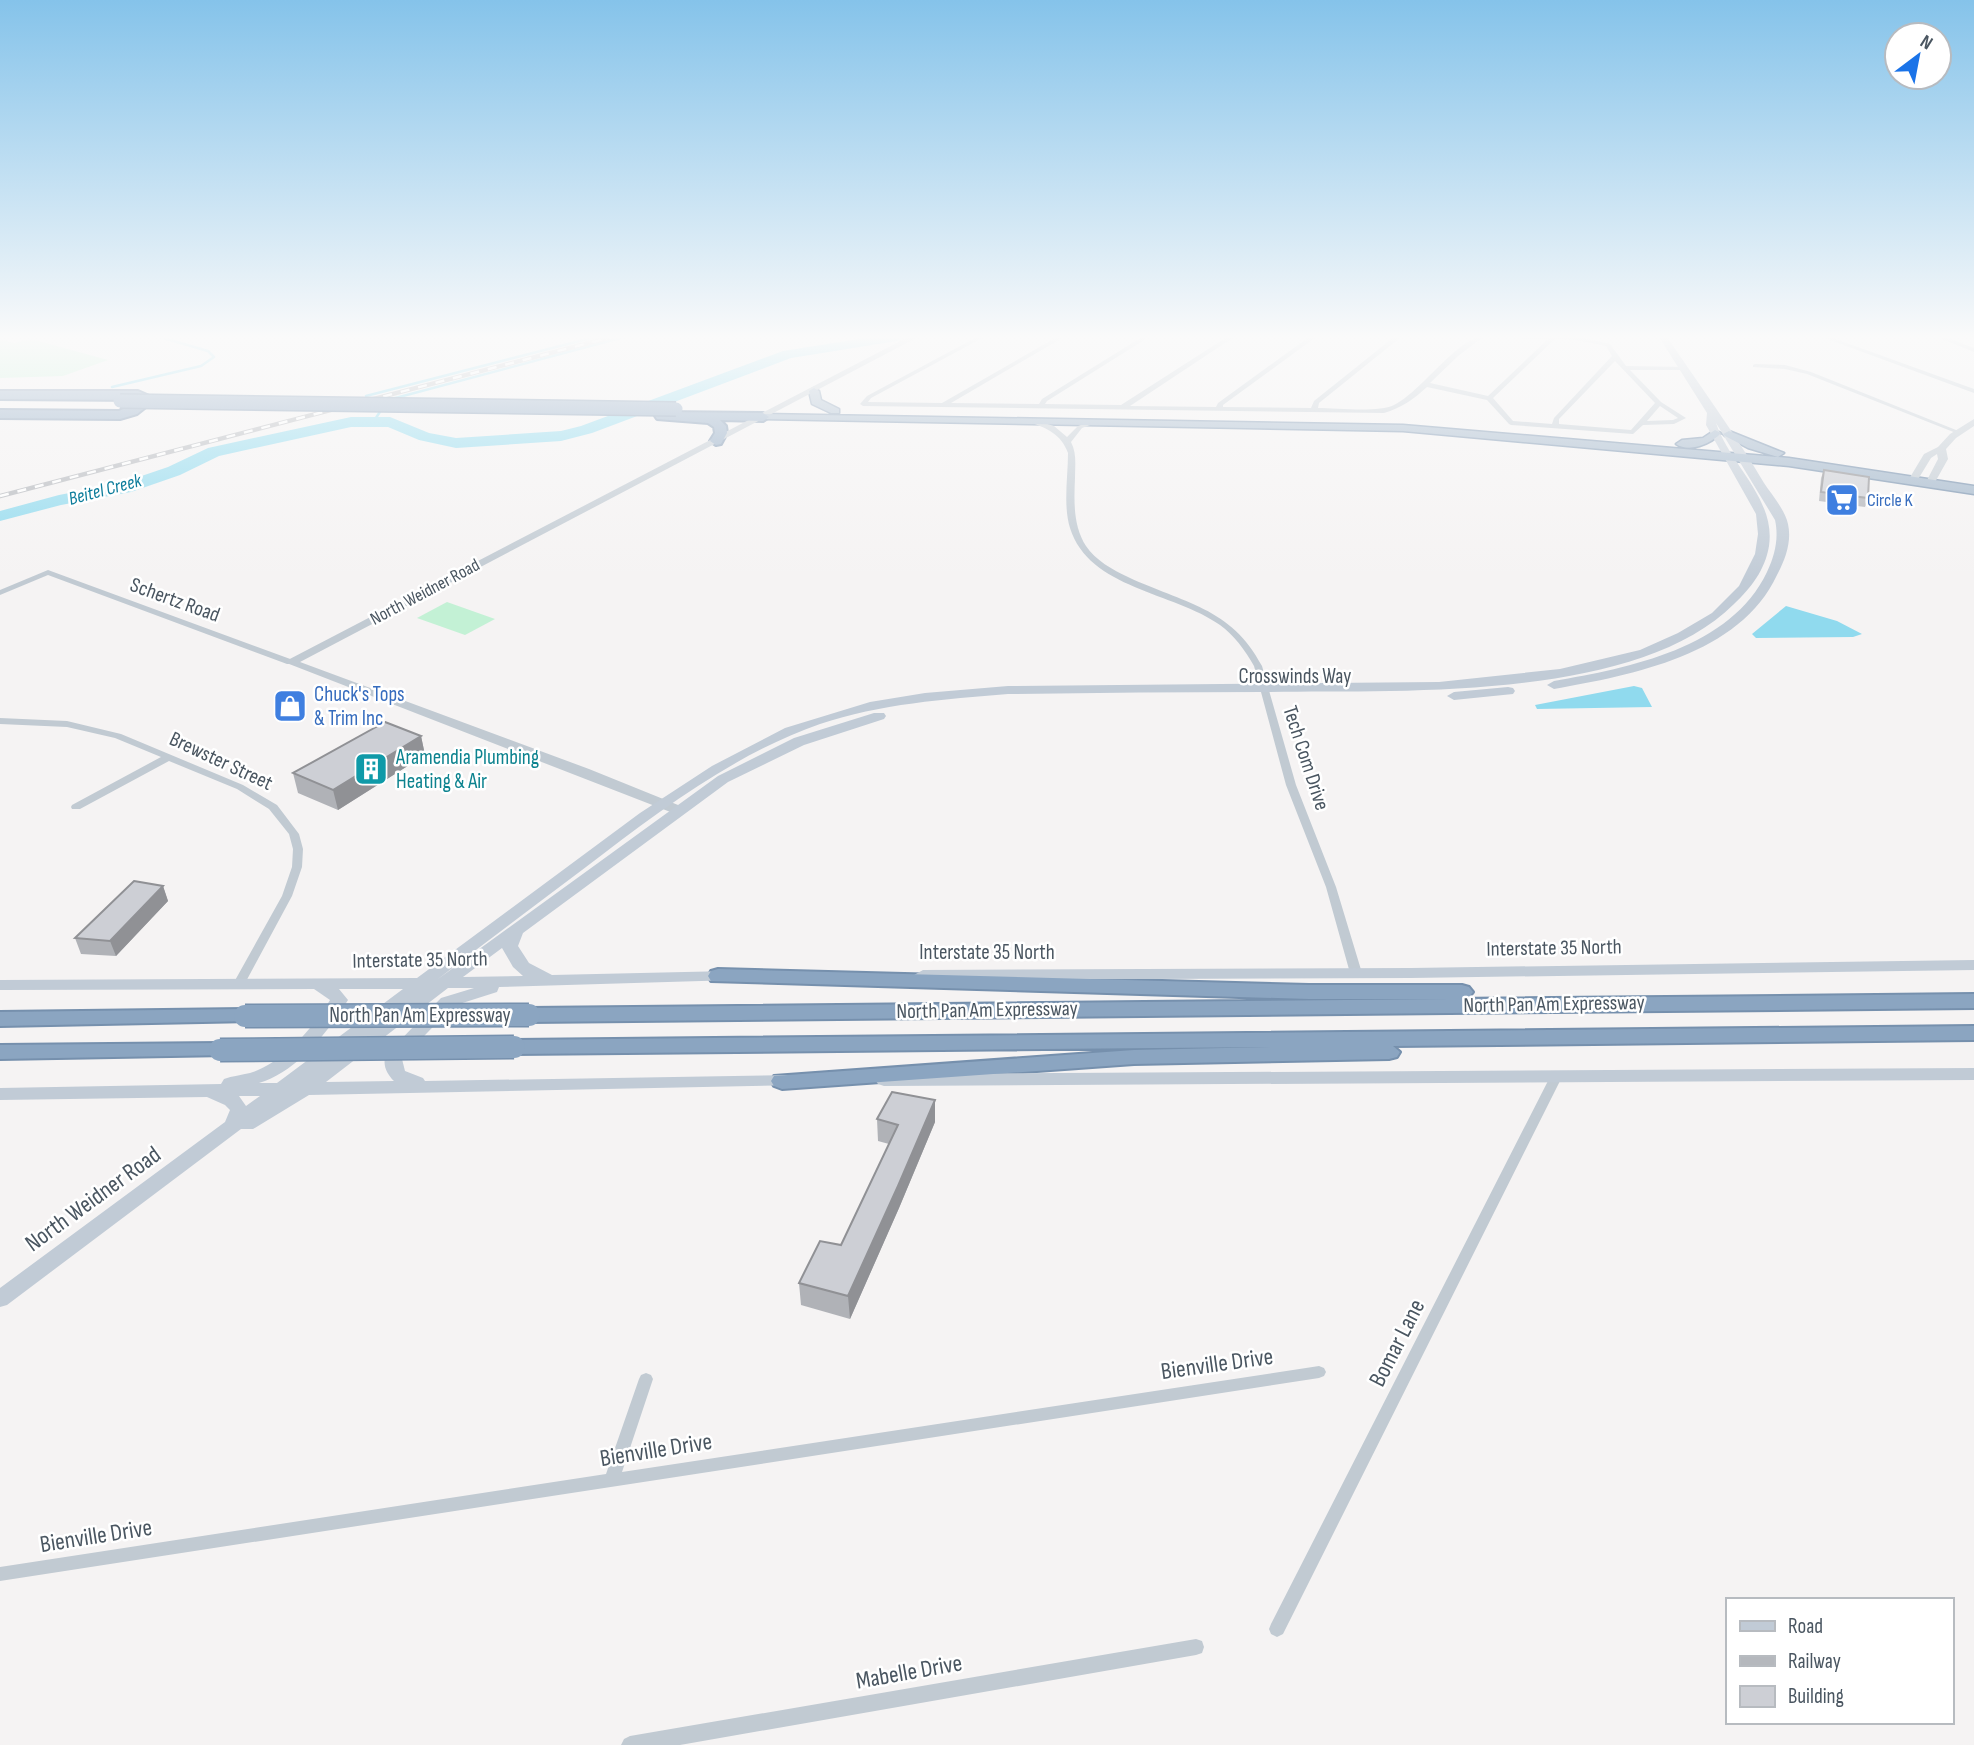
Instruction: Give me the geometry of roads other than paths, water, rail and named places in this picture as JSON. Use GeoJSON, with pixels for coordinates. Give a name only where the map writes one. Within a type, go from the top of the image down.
{"type":"FeatureCollection","features":[{"type":"Feature","properties":{"kind":"highway"},"geometry":{"type":"LineString","coordinates":[[704,418],[720,426],[721,433],[716,441]]}},
{"type":"Feature","properties":{"kind":"highway"},"geometry":{"type":"LineString","coordinates":[[858,418],[1369,426],[1680,449],[1736,470]]}},
{"type":"Feature","properties":{"kind":"highway"},"geometry":{"type":"LineString","coordinates":[[1360,418],[1788,458],[1974,483]]}},
{"type":"Feature","properties":{"kind":"highway"},"geometry":{"type":"LineString","coordinates":[[1680,449],[1706,441],[1715,433]]}},
{"type":"Feature","properties":{"kind":"highway"},"geometry":{"type":"LineString","coordinates":[[1729,434],[1752,446],[1788,458]]}},
{"type":"Feature","properties":{"kind":"highway"},"geometry":{"type":"LineString","coordinates":[[1754,474],[1761,465],[1788,458]]}},
{"type":"Feature","properties":{"kind":"highway"},"geometry":{"type":"LineString","coordinates":[[1933,479],[1974,490]]}},
{"type":"Feature","properties":{"kind":"highway"},"geometry":{"type":"LineString","coordinates":[[718,976],[1310,992],[1547,992],[1644,1003]]}},
{"type":"Feature","properties":{"kind":"highway"},"geometry":{"type":"LineString","coordinates":[[1715,1003],[1748,990],[1974,987]]}},
{"type":"Feature","properties":{"kind":"highway","name":"North Pan Am Expressway"},"geometry":{"type":"LineString","coordinates":[[0,1019],[1974,1001]]}},
{"type":"Feature","properties":{"kind":"highway","name":"North Pan Am Expressway"},"geometry":{"type":"LineString","coordinates":[[0,1052],[1974,1033]]}},
{"type":"Feature","properties":{"kind":"highway"},"geometry":{"type":"LineString","coordinates":[[782,1081],[1134,1057],[1429,1051],[1648,1036]]}},
{"type":"Feature","properties":{"kind":"highway"},"geometry":{"type":"LineString","coordinates":[[1676,1036],[1914,1047],[1974,1046]]}},
{"type":"Feature","properties":{"kind":"main road"},"geometry":{"type":"LineString","coordinates":[[1712,418],[1715,433],[1734,454]]}},
{"type":"Feature","properties":{"kind":"main road"},"geometry":{"type":"LineString","coordinates":[[1717,418],[1729,434],[1734,454]]}},
{"type":"Feature","properties":{"kind":"main road","name":"Crosswinds Way"},"geometry":{"type":"LineString","coordinates":[[1264,693],[1471,684],[1555,674],[1590,667],[1660,645],[1700,625],[1731,604],[1748,583],[1758,564],[1765,528],[1756,502],[1736,470],[1734,454]]}},
{"type":"Feature","properties":{"kind":"main road","name":"Crosswinds Way"},"geometry":{"type":"LineString","coordinates":[[671,807],[774,751],[887,709],[951,694],[1008,690],[1480,695],[1576,682],[1629,669],[1675,653],[1718,633],[1759,598],[1776,568],[1784,531],[1773,504],[1754,474],[1734,454]]}},
{"type":"Feature","properties":{"kind":"main road"},"geometry":{"type":"LineString","coordinates":[[1758,564],[1776,568]]}},
{"type":"Feature","properties":{"kind":"main road","name":"North Weidner Road"},"geometry":{"type":"LineString","coordinates":[[216,1140],[281,1106],[305,1089],[516,930],[671,807]]}},
{"type":"Feature","properties":{"kind":"main road","name":"North Weidner Road"},"geometry":{"type":"LineString","coordinates":[[0,1299],[216,1140],[278,1089],[419,983],[671,807]]}},
{"type":"Feature","properties":{"kind":"main road"},"geometry":{"type":"LineString","coordinates":[[516,930],[510,946],[517,963],[528,972],[561,981]]}},
{"type":"Feature","properties":{"kind":"main road","name":"Interstate 35 North"},"geometry":{"type":"LineString","coordinates":[[0,985],[419,983],[718,976],[1356,973],[1974,965]]}},
{"type":"Feature","properties":{"kind":"main road"},"geometry":{"type":"LineString","coordinates":[[437,1087],[398,1076],[394,1071],[393,1059],[447,1002],[513,982]]}},
{"type":"Feature","properties":{"kind":"main road"},"geometry":{"type":"LineString","coordinates":[[204,1089],[259,1076],[273,1069],[309,1039],[338,1000],[337,995],[318,984]]}},
{"type":"Feature","properties":{"kind":"main road"},"geometry":{"type":"LineString","coordinates":[[0,1094],[782,1081],[1974,1074]]}},
{"type":"Feature","properties":{"kind":"main road"},"geometry":{"type":"LineString","coordinates":[[204,1089],[232,1100],[239,1110],[233,1125]]}},
{"type":"Feature","properties":{"kind":"street","name":"North Weidner Road"},"geometry":{"type":"LineString","coordinates":[[290,662],[760,418]]}},
{"type":"Feature","properties":{"kind":"street"},"geometry":{"type":"LineString","coordinates":[[1507,418],[1511,423],[1633,432],[1646,418]]}},
{"type":"Feature","properties":{"kind":"street"},"geometry":{"type":"LineString","coordinates":[[1555,426],[1557,418]]}},
{"type":"Feature","properties":{"kind":"street"},"geometry":{"type":"LineString","coordinates":[[1642,423],[1683,420],[1681,418]]}},
{"type":"Feature","properties":{"kind":"street"},"geometry":{"type":"LineString","coordinates":[[1924,418],[1958,432]]}},
{"type":"Feature","properties":{"kind":"street"},"geometry":{"type":"LineString","coordinates":[[1028,421],[1054,428],[1068,440],[1080,426],[1095,422]]}},
{"type":"Feature","properties":{"kind":"street"},"geometry":{"type":"LineString","coordinates":[[1915,476],[1927,456],[1941,449],[1958,432],[1974,422]]}},
{"type":"Feature","properties":{"kind":"street","name":"Tech Com Drive"},"geometry":{"type":"LineString","coordinates":[[1068,440],[1072,453],[1074,529],[1082,547],[1118,576],[1199,609],[1230,629],[1251,652],[1258,666],[1291,785],[1331,887],[1356,973]]}},
{"type":"Feature","properties":{"kind":"street"},"geometry":{"type":"LineString","coordinates":[[1933,479],[1944,459],[1941,449]]}},
{"type":"Feature","properties":{"kind":"street","name":"Schertz Road"},"geometry":{"type":"LineString","coordinates":[[0,593],[48,572],[290,662]]}},
{"type":"Feature","properties":{"kind":"street"},"geometry":{"type":"LineString","coordinates":[[290,662],[671,807]]}},
{"type":"Feature","properties":{"kind":"street","name":"Brewster Street"},"geometry":{"type":"LineString","coordinates":[[0,721],[54,722],[89,727],[168,757],[260,798],[273,807],[293,834],[298,849],[298,867],[293,882],[239,984]]}},
{"type":"Feature","properties":{"kind":"street"},"geometry":{"type":"LineString","coordinates":[[76,807],[168,757]]}},
{"type":"Feature","properties":{"kind":"street","name":"Bomar Lane"},"geometry":{"type":"LineString","coordinates":[[1277,1629],[1556,1077]]}},
{"type":"Feature","properties":{"kind":"street","name":"Bienville Drive"},"geometry":{"type":"LineString","coordinates":[[0,1574],[1319,1372]]}},
{"type":"Feature","properties":{"kind":"street"},"geometry":{"type":"LineString","coordinates":[[612,1480],[646,1379]]}},
{"type":"Feature","properties":{"kind":"street","name":"Mabelle Drive"},"geometry":{"type":"LineString","coordinates":[[630,1745],[1196,1647]]}},
{"type":"Feature","properties":{"kind":"water"},"geometry":{"type":"Polygon","coordinates":[[[1786,606],[1837,621],[1862,634],[1853,637],[1756,638],[1752,634],[1786,606]]]}},
{"type":"Feature","properties":{"kind":"water"},"geometry":{"type":"Polygon","coordinates":[[[1634,686],[1642,688],[1652,707],[1537,709],[1535,705],[1634,686]]]}},
{"type":"Feature","properties":{"kind":"waterway","name":"Beitel Creek"},"geometry":{"type":"LineString","coordinates":[[0,516],[59,500],[125,488],[174,471],[214,452],[351,422],[390,422],[425,437],[456,443],[561,436],[617,418]]}},
{"type":"Feature","properties":{"kind":"railway"},"geometry":{"type":"LineString","coordinates":[[0,496],[299,418]]}},
{"type":"Feature","properties":{"kind":"place","name":"Circle K"},"geometry":{"type":"Point","coordinates":[1842,500]}},
{"type":"Feature","properties":{"kind":"place","name":"Chuck's Tops & Trim Inc"},"geometry":{"type":"Point","coordinates":[290,706]}},
{"type":"Feature","properties":{"kind":"place","name":"Aramendia Plumbing Heating & Air"},"geometry":{"type":"Point","coordinates":[371,769]}}]}
